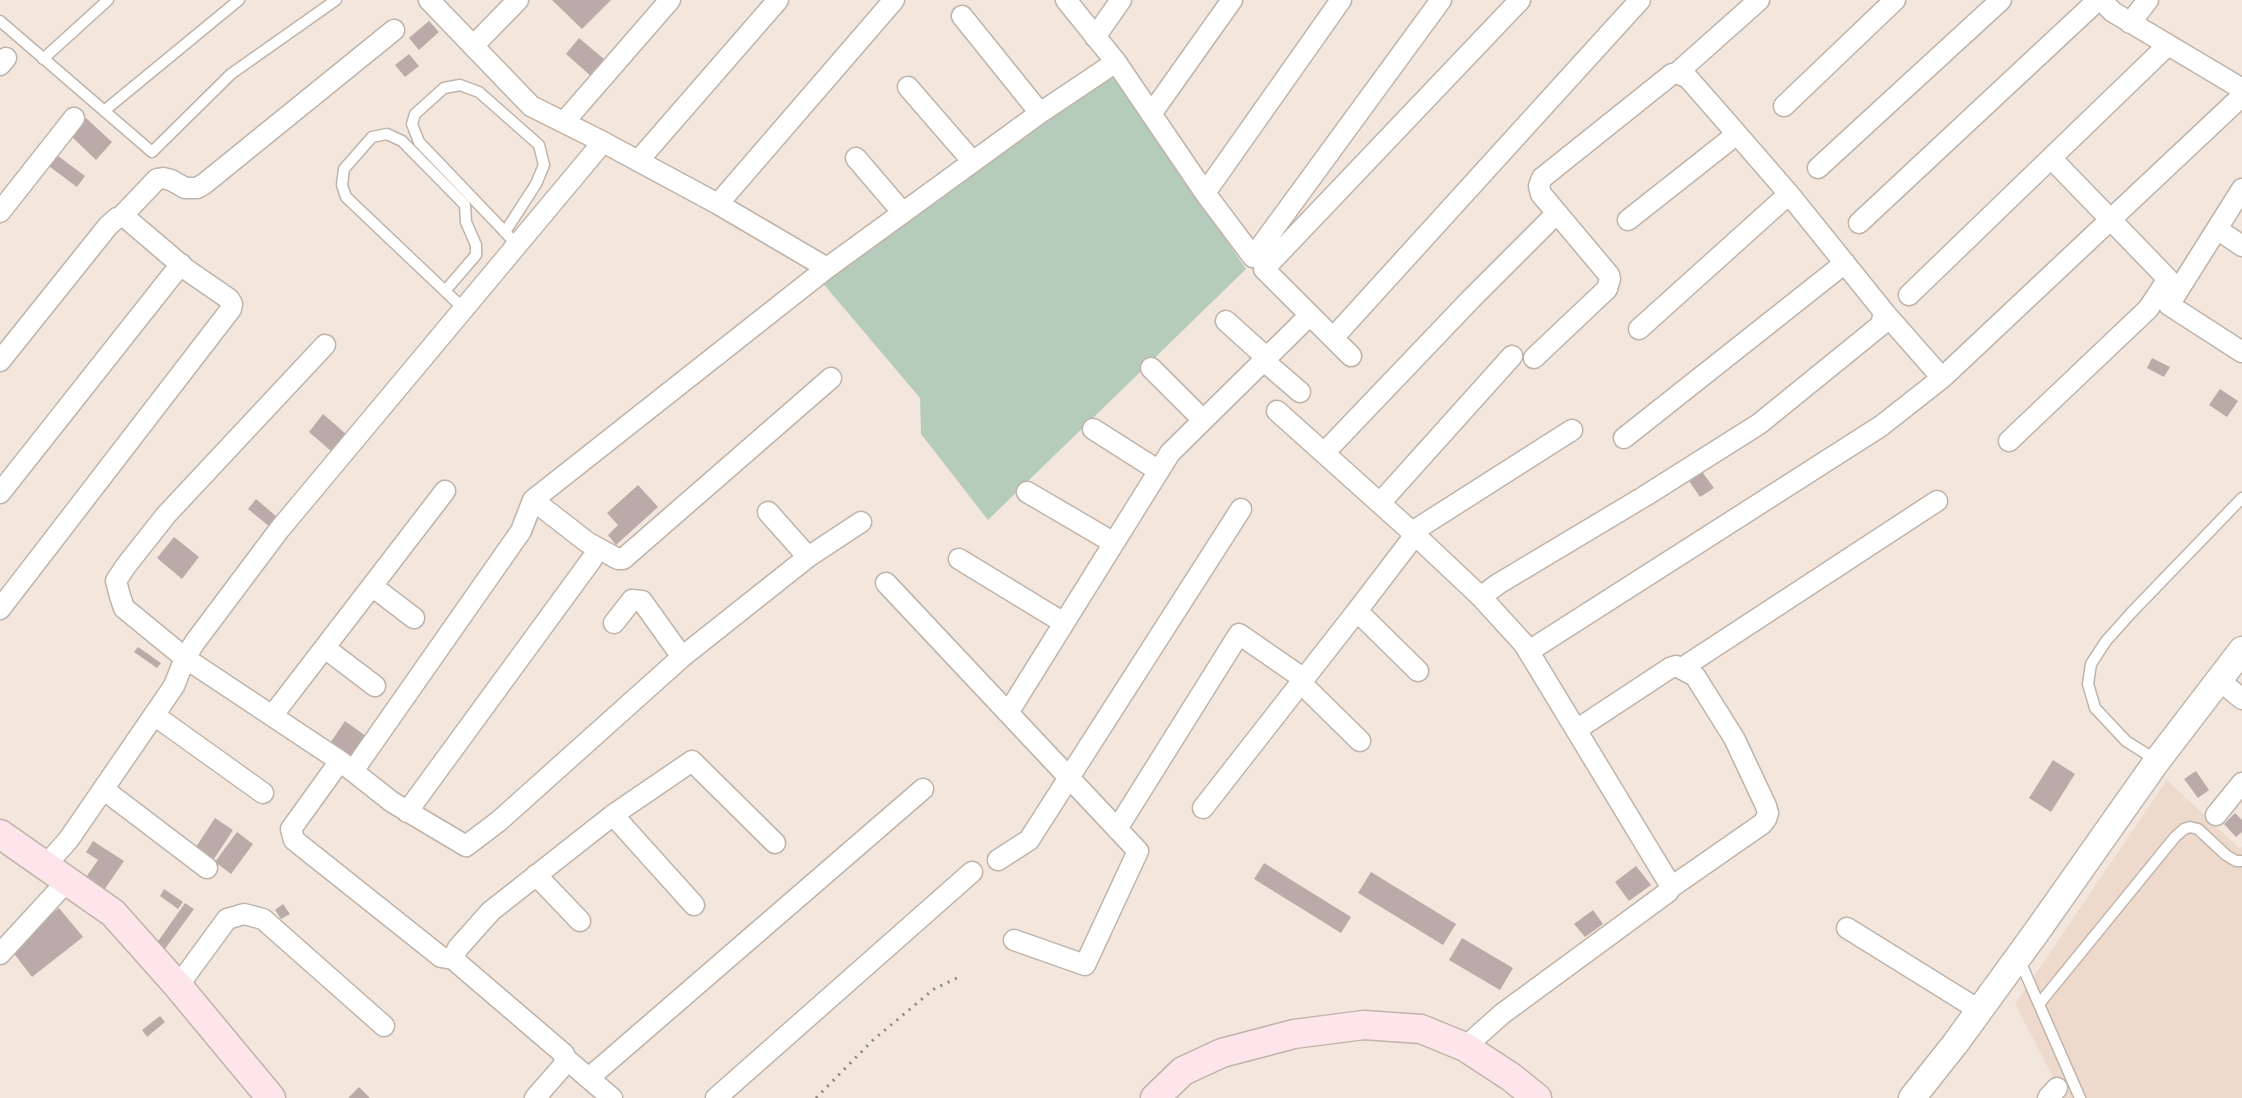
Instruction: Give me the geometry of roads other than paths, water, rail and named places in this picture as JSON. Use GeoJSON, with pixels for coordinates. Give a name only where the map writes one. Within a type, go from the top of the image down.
{"type":"FeatureCollection","features":[{"type":"Feature","properties":{"kind":"main road"},"geometry":{"type":"LineString","coordinates":[[0,834],[113,913],[271,1098]]}},
{"type":"Feature","properties":{"kind":"main road"},"geometry":{"type":"LineString","coordinates":[[1155,1098],[1183,1071],[1222,1053],[1294,1034],[1364,1025],[1421,1029],[1465,1047],[1537,1098]]}},
{"type":"Feature","properties":{"kind":"street"},"geometry":{"type":"LineString","coordinates":[[429,0],[531,106],[718,204],[827,268]]}},
{"type":"Feature","properties":{"kind":"street"},"geometry":{"type":"LineString","coordinates":[[473,46],[518,0]]}},
{"type":"Feature","properties":{"kind":"street"},"geometry":{"type":"LineString","coordinates":[[564,122],[670,0]]}},
{"type":"Feature","properties":{"kind":"street"},"geometry":{"type":"LineString","coordinates":[[638,161],[778,0]]}},
{"type":"Feature","properties":{"kind":"street"},"geometry":{"type":"LineString","coordinates":[[718,204],[894,0]]}},
{"type":"Feature","properties":{"kind":"street"},"geometry":{"type":"LineString","coordinates":[[1066,0],[1116,62],[1205,193],[1253,257],[1441,0]]}},
{"type":"Feature","properties":{"kind":"street"},"geometry":{"type":"LineString","coordinates":[[1095,37],[1121,0]]}},
{"type":"Feature","properties":{"kind":"street"},"geometry":{"type":"LineString","coordinates":[[1151,114],[1232,0]]}},
{"type":"Feature","properties":{"kind":"street"},"geometry":{"type":"LineString","coordinates":[[1205,193],[1341,0]]}},
{"type":"Feature","properties":{"kind":"street"},"geometry":{"type":"LineString","coordinates":[[1351,356],[1264,269],[1520,0]]}},
{"type":"Feature","properties":{"kind":"street"},"geometry":{"type":"LineString","coordinates":[[1333,338],[1640,0]]}},
{"type":"Feature","properties":{"kind":"street"},"geometry":{"type":"LineString","coordinates":[[1534,358],[1609,285],[1609,275],[1539,190],[1545,173],[1677,73],[1759,0]]}},
{"type":"Feature","properties":{"kind":"street"},"geometry":{"type":"LineString","coordinates":[[1784,106],[1895,0]]}},
{"type":"Feature","properties":{"kind":"street"},"geometry":{"type":"LineString","coordinates":[[1818,168],[2001,0]]}},
{"type":"Feature","properties":{"kind":"street"},"geometry":{"type":"LineString","coordinates":[[1859,223],[2100,0],[2130,23],[2242,89]]}},
{"type":"Feature","properties":{"kind":"street"},"geometry":{"type":"LineString","coordinates":[[2130,23],[2148,0]]}},
{"type":"Feature","properties":{"kind":"street"},"geometry":{"type":"LineString","coordinates":[[962,16],[1040,113]]}},
{"type":"Feature","properties":{"kind":"street"},"geometry":{"type":"LineString","coordinates":[[0,361],[108,226],[121,217],[157,179],[171,180],[185,188],[197,188],[204,184],[394,30]]}},
{"type":"Feature","properties":{"kind":"street"},"geometry":{"type":"LineString","coordinates":[[1909,295],[2168,45]]}},
{"type":"Feature","properties":{"kind":"street"},"geometry":{"type":"LineString","coordinates":[[612,1098],[453,959],[441,957],[294,840],[291,829],[346,766],[521,531],[533,500],[827,268],[1040,113],[1116,62]]}},
{"type":"Feature","properties":{"kind":"street"},"geometry":{"type":"LineString","coordinates":[[1677,73],[1688,78],[1737,134],[1942,378]]}},
{"type":"Feature","properties":{"kind":"street"},"geometry":{"type":"LineString","coordinates":[[908,87],[973,162]]}},
{"type":"Feature","properties":{"kind":"street"},"geometry":{"type":"LineString","coordinates":[[1529,651],[1881,426],[1942,378],[2242,96]]}},
{"type":"Feature","properties":{"kind":"street"},"geometry":{"type":"LineString","coordinates":[[0,212],[74,118]]}},
{"type":"Feature","properties":{"kind":"street"},"geometry":{"type":"LineString","coordinates":[[1628,220],[1737,134]]}},
{"type":"Feature","properties":{"kind":"street"},"geometry":{"type":"LineString","coordinates":[[0,954],[57,873],[69,839],[174,686],[185,658],[279,530],[464,309],[511,239],[603,142]]}},
{"type":"Feature","properties":{"kind":"street"},"geometry":{"type":"LineString","coordinates":[[856,158],[903,213]]}},
{"type":"Feature","properties":{"kind":"street"},"geometry":{"type":"LineString","coordinates":[[2009,441],[2148,309],[2168,279],[2051,158]]}},
{"type":"Feature","properties":{"kind":"street"},"geometry":{"type":"LineString","coordinates":[[2242,189],[2169,305],[2242,352]]}},
{"type":"Feature","properties":{"kind":"street"},"geometry":{"type":"LineString","coordinates":[[1639,329],[1789,194]]}},
{"type":"Feature","properties":{"kind":"street"},"geometry":{"type":"LineString","coordinates":[[1324,453],[1557,213]]}},
{"type":"Feature","properties":{"kind":"street"},"geometry":{"type":"LineString","coordinates":[[0,609],[231,309],[229,299],[121,217]]}},
{"type":"Feature","properties":{"kind":"street"},"geometry":{"type":"LineString","coordinates":[[2217,229],[2242,246]]}},
{"type":"Feature","properties":{"kind":"street"},"geometry":{"type":"LineString","coordinates":[[1624,438],[1845,263]]}},
{"type":"Feature","properties":{"kind":"street"},"geometry":{"type":"LineString","coordinates":[[0,493],[181,264]]}},
{"type":"Feature","properties":{"kind":"street"},"geometry":{"type":"LineString","coordinates":[[1481,597],[1759,424],[1881,325],[1884,312]]}},
{"type":"Feature","properties":{"kind":"street"},"geometry":{"type":"LineString","coordinates":[[1008,713],[1170,453],[1310,315]]}},
{"type":"Feature","properties":{"kind":"street"},"geometry":{"type":"LineString","coordinates":[[1226,321],[1300,392]]}},
{"type":"Feature","properties":{"kind":"street"},"geometry":{"type":"LineString","coordinates":[[325,345],[166,515],[116,581],[124,608],[185,658],[346,766],[392,802],[466,846],[471,845],[682,657],[808,557],[861,522]]}},
{"type":"Feature","properties":{"kind":"street"},"geometry":{"type":"LineString","coordinates":[[1380,503],[1512,356]]}},
{"type":"Feature","properties":{"kind":"street"},"geometry":{"type":"LineString","coordinates":[[1151,368],[1203,420]]}},
{"type":"Feature","properties":{"kind":"street"},"geometry":{"type":"LineString","coordinates":[[533,500],[587,542],[623,559],[831,378]]}},
{"type":"Feature","properties":{"kind":"street"},"geometry":{"type":"LineString","coordinates":[[1277,411],[1414,533],[1481,597],[1529,651],[1670,888]]}},
{"type":"Feature","properties":{"kind":"street"},"geometry":{"type":"LineString","coordinates":[[1093,429],[1159,471]]}},
{"type":"Feature","properties":{"kind":"street"},"geometry":{"type":"LineString","coordinates":[[1203,808],[1414,533],[1572,430]]}},
{"type":"Feature","properties":{"kind":"street"},"geometry":{"type":"LineString","coordinates":[[272,716],[445,491]]}},
{"type":"Feature","properties":{"kind":"street"},"geometry":{"type":"LineString","coordinates":[[1027,492],[1114,543]]}},
{"type":"Feature","properties":{"kind":"street"},"geometry":{"type":"LineString","coordinates":[[1682,668],[1937,501]]}},
{"type":"Feature","properties":{"kind":"street"},"geometry":{"type":"LineString","coordinates":[[998,860],[1029,840],[1241,509]]}},
{"type":"Feature","properties":{"kind":"street"},"geometry":{"type":"LineString","coordinates":[[768,512],[808,557]]}},
{"type":"Feature","properties":{"kind":"street"},"geometry":{"type":"LineString","coordinates":[[407,812],[592,559]]}},
{"type":"Feature","properties":{"kind":"street"},"geometry":{"type":"LineString","coordinates":[[959,559],[1064,623]]}},
{"type":"Feature","properties":{"kind":"street"},"geometry":{"type":"LineString","coordinates":[[886,583],[1138,851],[1085,965],[1014,940]]}},
{"type":"Feature","properties":{"kind":"street"},"geometry":{"type":"LineString","coordinates":[[372,586],[414,618]]}},
{"type":"Feature","properties":{"kind":"street"},"geometry":{"type":"LineString","coordinates":[[614,623],[632,600],[642,601],[682,657]]}},
{"type":"Feature","properties":{"kind":"street"},"geometry":{"type":"LineString","coordinates":[[1357,611],[1418,671]]}},
{"type":"Feature","properties":{"kind":"street"},"geometry":{"type":"LineString","coordinates":[[1117,829],[1239,634],[1303,681],[1360,741]]}},
{"type":"Feature","properties":{"kind":"street"},"geometry":{"type":"LineString","coordinates":[[325,648],[375,686]]}},
{"type":"Feature","properties":{"kind":"street"},"geometry":{"type":"LineString","coordinates":[[1912,1098],[2018,957],[2157,761],[2242,650]]}},
{"type":"Feature","properties":{"kind":"street"},"geometry":{"type":"LineString","coordinates":[[1465,1047],[1502,1014],[1670,888],[1762,824],[1768,813],[1734,738],[1695,676],[1682,668],[1670,668],[1576,730]]}},
{"type":"Feature","properties":{"kind":"street"},"geometry":{"type":"LineString","coordinates":[[2219,680],[2242,699]]}},
{"type":"Feature","properties":{"kind":"street"},"geometry":{"type":"LineString","coordinates":[[154,715],[263,793]]}},
{"type":"Feature","properties":{"kind":"street"},"geometry":{"type":"LineString","coordinates":[[453,959],[458,948],[497,905],[613,815],[692,761],[775,843]]}},
{"type":"Feature","properties":{"kind":"street"},"geometry":{"type":"LineString","coordinates":[[2216,815],[2242,783]]}},
{"type":"Feature","properties":{"kind":"street"},"geometry":{"type":"LineString","coordinates":[[103,789],[207,868]]}},
{"type":"Feature","properties":{"kind":"street"},"geometry":{"type":"LineString","coordinates":[[590,1077],[923,789]]}},
{"type":"Feature","properties":{"kind":"street"},"geometry":{"type":"LineString","coordinates":[[613,815],[694,905]]}},
{"type":"Feature","properties":{"kind":"street"},"geometry":{"type":"LineString","coordinates":[[716,1098],[972,872]]}},
{"type":"Feature","properties":{"kind":"street"},"geometry":{"type":"LineString","coordinates":[[536,875],[580,921]]}},
{"type":"Feature","properties":{"kind":"street"},"geometry":{"type":"LineString","coordinates":[[178,986],[227,919],[244,914],[263,919],[384,1026]]}},
{"type":"Feature","properties":{"kind":"street"},"geometry":{"type":"LineString","coordinates":[[1847,928],[1979,1010]]}},
{"type":"Feature","properties":{"kind":"street"},"geometry":{"type":"LineString","coordinates":[[535,1098],[559,1071],[565,1058]]}},
{"type":"Feature","properties":{"kind":"lane"},"geometry":{"type":"LineString","coordinates":[[43,59],[108,0]]}},
{"type":"Feature","properties":{"kind":"lane"},"geometry":{"type":"LineString","coordinates":[[104,111],[239,0]]}},
{"type":"Feature","properties":{"kind":"lane"},"geometry":{"type":"LineString","coordinates":[[0,21],[152,152],[231,74],[336,0]]}},
{"type":"Feature","properties":{"kind":"lane"},"geometry":{"type":"LineString","coordinates":[[460,85],[479,92],[539,145],[544,165],[511,239],[419,142],[412,124],[415,114],[444,88],[460,85]]}},
{"type":"Feature","properties":{"kind":"lane"},"geometry":{"type":"LineString","coordinates":[[445,291],[476,255],[476,245],[466,222],[465,205],[402,141],[387,134],[372,137],[344,169],[342,185],[346,197],[445,291],[464,309]]}},
{"type":"Feature","properties":{"kind":"lane"},"geometry":{"type":"LineString","coordinates":[[2157,761],[2126,741],[2095,708],[2088,684],[2091,664],[2123,622],[2242,498]]}},
{"type":"Feature","properties":{"kind":"lane"},"geometry":{"type":"LineString","coordinates":[[2039,1004],[2184,829],[2198,829],[2226,855],[2242,861]]}},
{"type":"Feature","properties":{"kind":"lane"},"geometry":{"type":"LineString","coordinates":[[2018,957],[2080,1098]]}}]}
